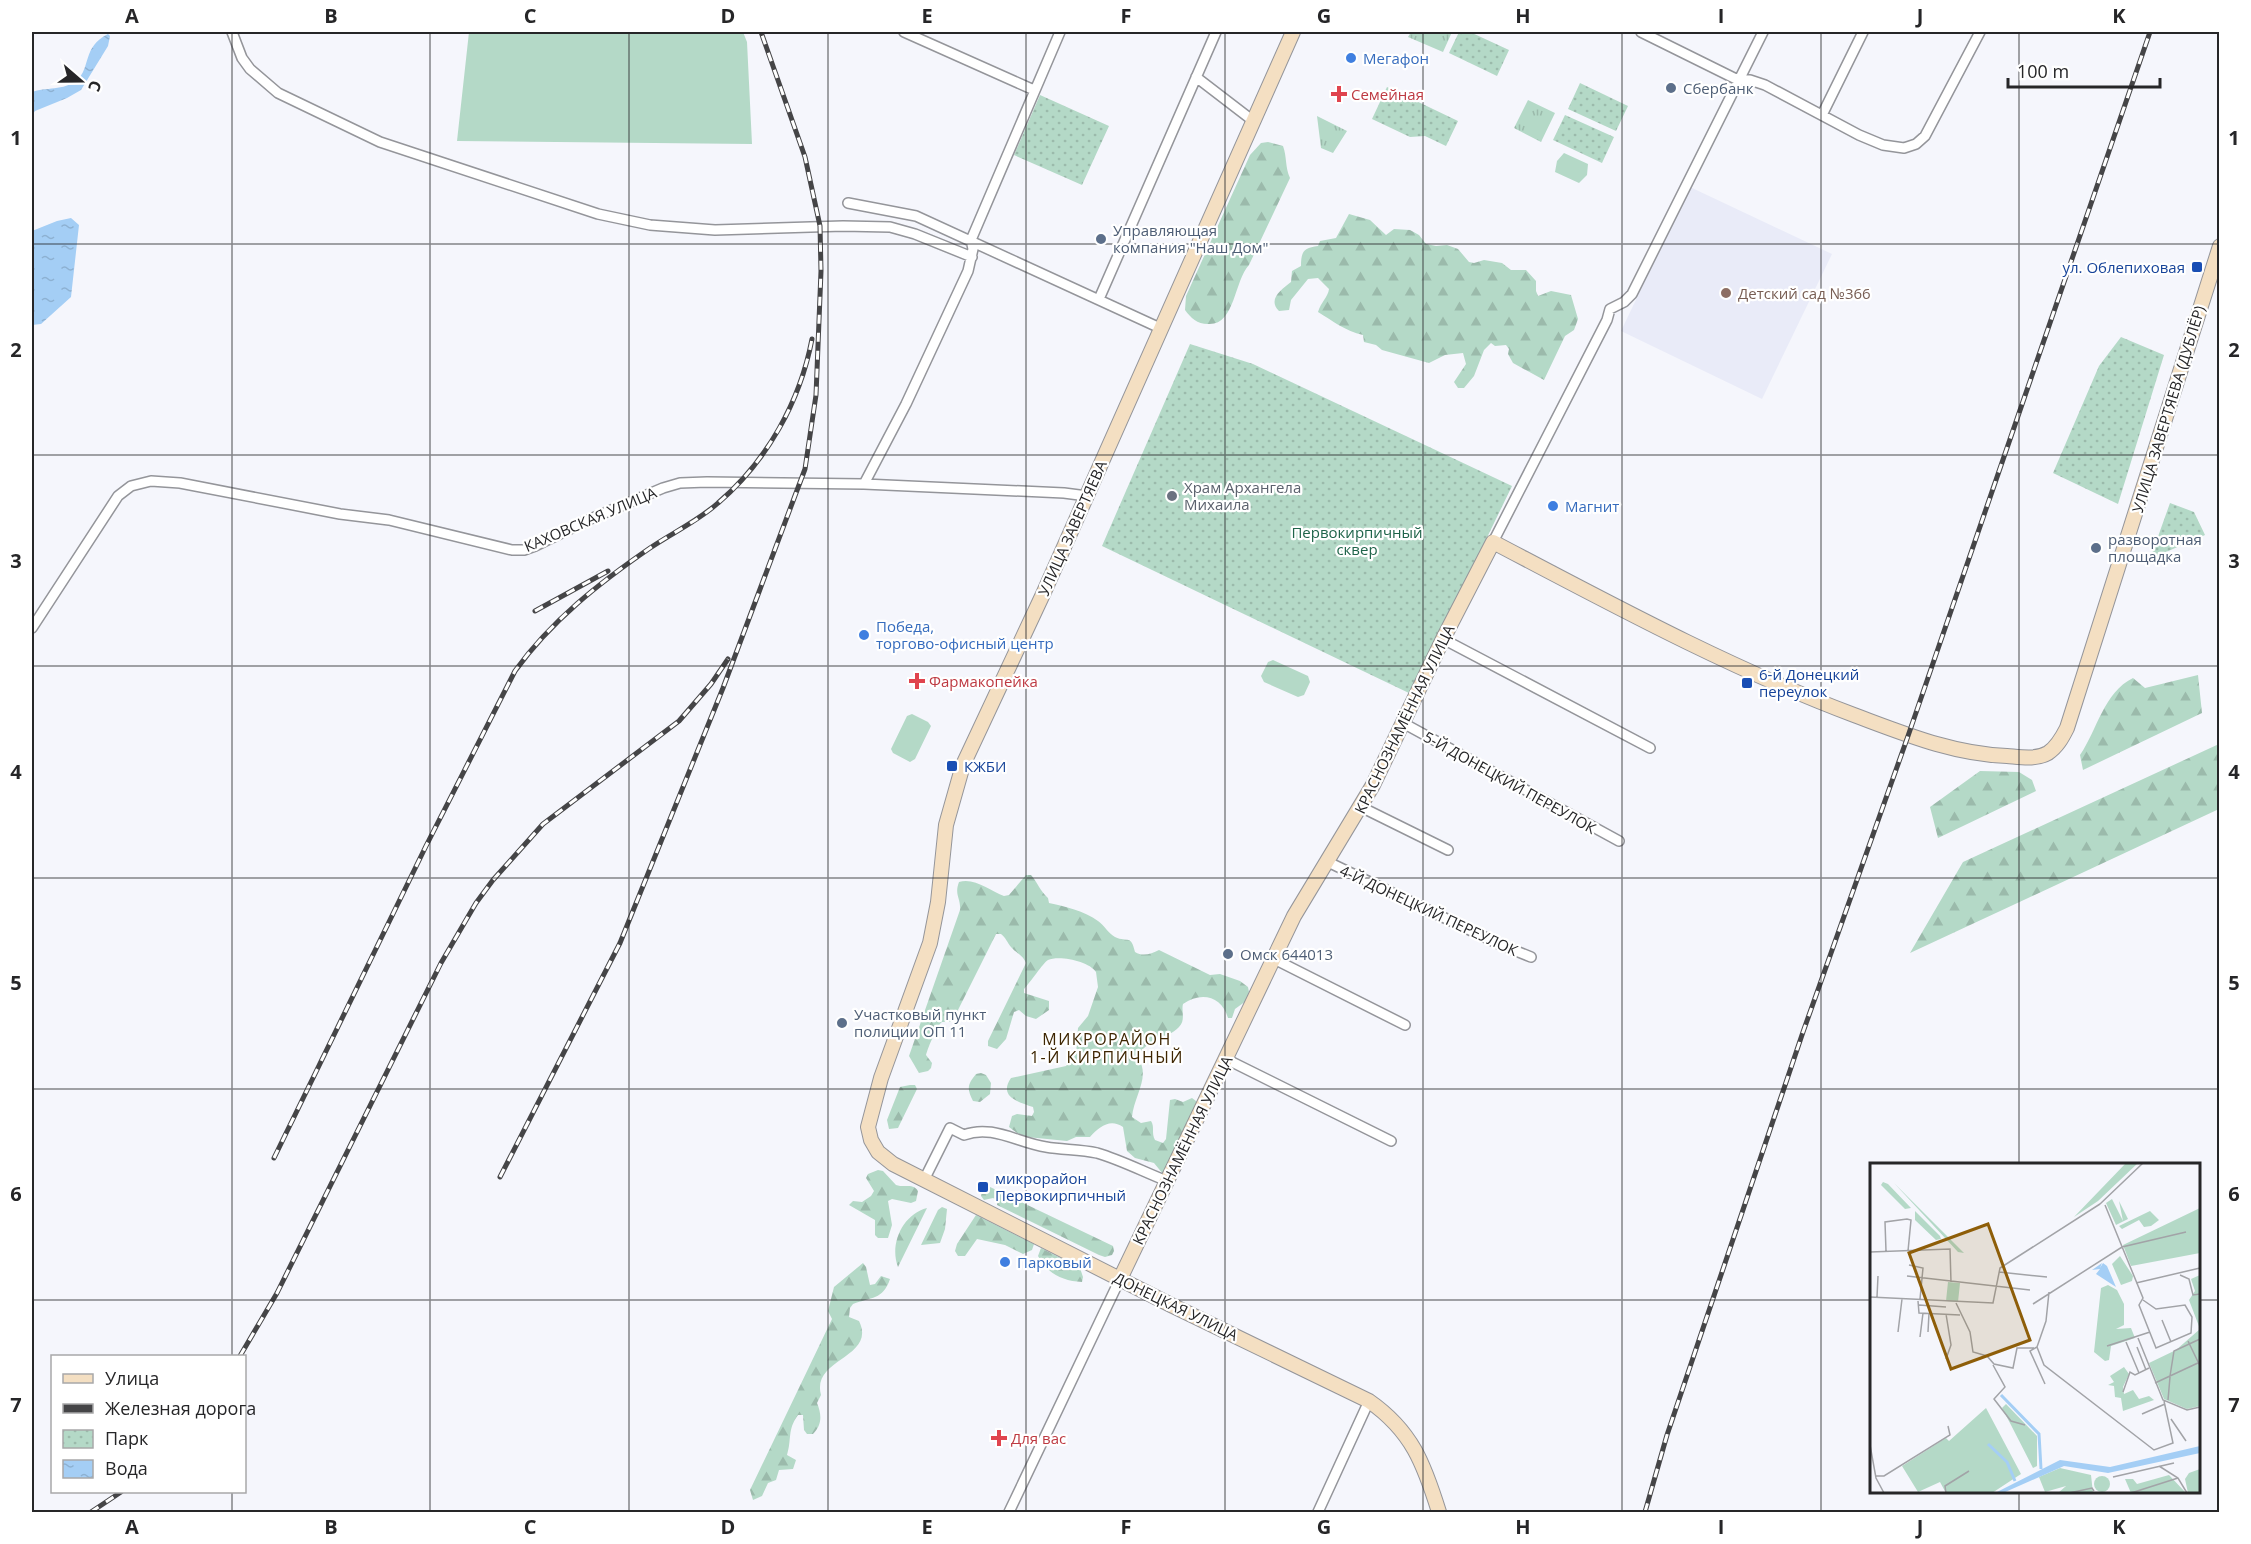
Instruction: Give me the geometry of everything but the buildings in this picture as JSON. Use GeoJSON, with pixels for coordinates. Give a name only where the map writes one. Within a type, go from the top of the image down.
{"type":"FeatureCollection","features":[{"type":"Feature","properties":{"kind":"street"},"geometry":{"type":"LineString","coordinates":[[232,32],[242,58],[250,69],[278,93],[391,146],[598,214],[650,225],[715,230],[843,226],[890,227],[915,234],[972,257]]}},
{"type":"Feature","properties":{"kind":"street"},"geometry":{"type":"LineString","coordinates":[[904,32],[1034,90]]}},
{"type":"Feature","properties":{"kind":"street"},"geometry":{"type":"LineString","coordinates":[[864,484],[906,404],[968,271],[973,249],[971,240],[1060,32]]}},
{"type":"Feature","properties":{"kind":"street"},"geometry":{"type":"LineString","coordinates":[[1099,299],[1216,32]]}},
{"type":"Feature","properties":{"kind":"street","name":"УЛИЦА ЗАВЕРТЯЕВА"},"geometry":{"type":"LineString","coordinates":[[871,1140],[868,1127],[871,1111],[930,943],[938,902],[946,825],[963,765],[1087,496],[1293,32]]}},
{"type":"Feature","properties":{"kind":"street"},"geometry":{"type":"LineString","coordinates":[[1641,32],[1660,36],[1738,80],[1750,80],[1765,85],[1859,135],[1895,148],[1916,144],[1925,136],[1980,32]]}},
{"type":"Feature","properties":{"kind":"street","name":"КРАСНОЗНАМЁННАЯ УЛИЦА"},"geometry":{"type":"LineString","coordinates":[[1009,1512],[1294,916],[1361,807],[1443,639],[1607,320],[1610,309],[1624,302],[1632,294],[1763,32]]}},
{"type":"Feature","properties":{"kind":"street"},"geometry":{"type":"LineString","coordinates":[[1822,115],[1863,32]]}},
{"type":"Feature","properties":{"kind":"street"},"geometry":{"type":"LineString","coordinates":[[1196,77],[1252,120]]}},
{"type":"Feature","properties":{"kind":"street"},"geometry":{"type":"LineString","coordinates":[[848,203],[916,216],[1160,328]]}},
{"type":"Feature","properties":{"kind":"street","name":"УЛИЦА ЗАВЕРТЯЕВА (ДУБЛЁР)"},"geometry":{"type":"LineString","coordinates":[[1493,542],[1738,668],[1826,705],[1908,736],[1956,751],[2032,758],[2047,753],[2059,743],[2067,728],[2220,246]]}},
{"type":"Feature","properties":{"kind":"street","name":"КАХОВСКАЯ УЛИЦА"},"geometry":{"type":"LineString","coordinates":[[32,628],[118,496],[131,486],[152,481],[180,483],[340,514],[389,520],[512,550],[524,550],[535,546],[588,520],[680,483],[864,484],[1087,496]]}},
{"type":"Feature","properties":{"kind":"street"},"geometry":{"type":"LineString","coordinates":[[1443,639],[1650,748]]}},
{"type":"Feature","properties":{"kind":"street","name":"5-Й ДОНЕЦКИЙ ПЕРЕУЛОК"},"geometry":{"type":"LineString","coordinates":[[1403,723],[1618,841]]}},
{"type":"Feature","properties":{"kind":"street"},"geometry":{"type":"LineString","coordinates":[[1361,807],[1448,850]]}},
{"type":"Feature","properties":{"kind":"street","name":"4-Й ДОНЕЦКИЙ ПЕРЕУЛОК"},"geometry":{"type":"LineString","coordinates":[[1328,862],[1501,945],[1531,957]]}},
{"type":"Feature","properties":{"kind":"street"},"geometry":{"type":"LineString","coordinates":[[1274,959],[1405,1025]]}},
{"type":"Feature","properties":{"kind":"street"},"geometry":{"type":"LineString","coordinates":[[1226,1059],[1391,1141]]}},
{"type":"Feature","properties":{"kind":"street"},"geometry":{"type":"LineString","coordinates":[[924,1180],[950,1128],[964,1135],[976,1131],[989,1131],[1046,1148],[1098,1153],[1167,1181]]}},
{"type":"Feature","properties":{"kind":"street","name":"ДОНЕЦКАЯ УЛИЦА"},"geometry":{"type":"LineString","coordinates":[[871,1140],[884,1158],[924,1180],[1369,1401],[1387,1414],[1403,1431],[1417,1452],[1427,1473],[1439,1512]]}},
{"type":"Feature","properties":{"kind":"street"},"geometry":{"type":"LineString","coordinates":[[1318,1512],[1369,1401]]}},
{"type":"Feature","properties":{"kind":"shaded area","name":"Детский сад №366"},"geometry":{"type":"Polygon","coordinates":[[[1690,187],[1832,254],[1762,399],[1621,331],[1690,187]]]}},
{"type":"Feature","properties":{"kind":"green space"},"geometry":{"type":"Polygon","coordinates":[[[469,32],[743,32],[747,42],[752,144],[457,141],[469,32]]]}},
{"type":"Feature","properties":{"kind":"green space"},"geometry":{"type":"Polygon","coordinates":[[[1411,32],[1452,32],[1443,52],[1408,37],[1411,32]]]}},
{"type":"Feature","properties":{"kind":"green space"},"geometry":{"type":"Polygon","coordinates":[[[1459,32],[1470,32],[1509,50],[1497,76],[1449,53],[1459,32]]]}},
{"type":"Feature","properties":{"kind":"green space"},"geometry":{"type":"Polygon","coordinates":[[[1580,83],[1628,106],[1616,131],[1568,109],[1580,83]]]}},
{"type":"Feature","properties":{"kind":"green space"},"geometry":{"type":"Polygon","coordinates":[[[1387,87],[1458,121],[1446,146],[1425,136],[1410,137],[1372,119],[1387,87]]]}},
{"type":"Feature","properties":{"kind":"green space"},"geometry":{"type":"Polygon","coordinates":[[[1040,95],[1109,126],[1082,185],[1014,155],[1040,95]]]}},
{"type":"Feature","properties":{"kind":"green space"},"geometry":{"type":"Polygon","coordinates":[[[1528,100],[1555,113],[1541,142],[1514,128],[1528,100]]]}},
{"type":"Feature","properties":{"kind":"green space"},"geometry":{"type":"Polygon","coordinates":[[[1565,115],[1614,137],[1602,163],[1553,140],[1565,115]]]}},
{"type":"Feature","properties":{"kind":"green space"},"geometry":{"type":"Polygon","coordinates":[[[1317,116],[1347,131],[1333,153],[1321,148],[1317,116]]]}},
{"type":"Feature","properties":{"kind":"green space"},"geometry":{"type":"Polygon","coordinates":[[[1268,142],[1283,146],[1290,178],[1224,318],[1217,323],[1197,322],[1185,310],[1186,296],[1250,155],[1261,143],[1268,142]]]}},
{"type":"Feature","properties":{"kind":"green space"},"geometry":{"type":"Polygon","coordinates":[[[1564,153],[1588,164],[1587,175],[1579,183],[1555,172],[1557,161],[1564,153]]]}},
{"type":"Feature","properties":{"kind":"green space"},"geometry":{"type":"Polygon","coordinates":[[[1349,214],[1370,220],[1386,235],[1394,229],[1410,230],[1419,235],[1426,244],[1447,245],[1458,249],[1469,262],[1484,260],[1502,263],[1511,270],[1526,270],[1536,281],[1538,296],[1551,291],[1571,295],[1578,319],[1574,330],[1565,336],[1544,380],[1513,363],[1506,345],[1495,346],[1491,343],[1484,350],[1474,376],[1464,388],[1458,388],[1454,382],[1466,364],[1463,353],[1445,355],[1429,363],[1382,350],[1376,345],[1364,342],[1363,335],[1345,328],[1318,312],[1329,289],[1318,278],[1308,279],[1291,300],[1289,310],[1279,311],[1275,298],[1291,282],[1292,271],[1301,266],[1304,251],[1318,246],[1320,241],[1336,238],[1349,214]]]}},
{"type":"Feature","properties":{"kind":"green space"},"geometry":{"type":"Polygon","coordinates":[[[2121,337],[2164,355],[2118,504],[2053,473],[2099,366],[2121,337]]]}},
{"type":"Feature","properties":{"kind":"green space","name":"Первокирпичный сквер"},"geometry":{"type":"Polygon","coordinates":[[[1190,344],[1253,364],[1512,486],[1411,694],[1102,546],[1190,344]]]}},
{"type":"Feature","properties":{"kind":"green space"},"geometry":{"type":"Polygon","coordinates":[[[2170,503],[2194,512],[2205,535],[2150,559],[2170,503]]]}},
{"type":"Feature","properties":{"kind":"green space"},"geometry":{"type":"Polygon","coordinates":[[[1273,660],[1308,676],[1310,682],[1304,695],[1298,697],[1264,682],[1261,676],[1268,662],[1273,660]]]}},
{"type":"Feature","properties":{"kind":"green space"},"geometry":{"type":"Polygon","coordinates":[[[2198,675],[2202,713],[2083,770],[2080,755],[2108,702],[2123,684],[2133,678],[2145,688],[2198,675]]]}},
{"type":"Feature","properties":{"kind":"green space"},"geometry":{"type":"Polygon","coordinates":[[[912,714],[931,726],[915,759],[910,762],[893,753],[891,749],[907,716],[912,714]]]}},
{"type":"Feature","properties":{"kind":"green space"},"geometry":{"type":"Polygon","coordinates":[[[2219,744],[2219,809],[1910,953],[1963,862],[2219,744]]]}},
{"type":"Feature","properties":{"kind":"green space"},"geometry":{"type":"Polygon","coordinates":[[[1980,771],[2019,772],[2032,780],[2036,791],[1938,838],[1930,807],[1980,771]]]}},
{"type":"Feature","properties":{"kind":"green space"},"geometry":{"type":"Polygon","coordinates":[[[1026,875],[1031,875],[1048,898],[1049,903],[1074,909],[1093,917],[1115,937],[1130,941],[1138,954],[1153,953],[1159,950],[1210,975],[1220,974],[1240,981],[1248,987],[1246,1001],[1235,1009],[1232,1018],[1228,1018],[1221,1005],[1210,998],[1197,998],[1183,1004],[1183,1018],[1179,1027],[1150,1043],[1138,1058],[1143,1072],[1132,1117],[1141,1123],[1151,1121],[1155,1140],[1163,1143],[1166,1139],[1170,1100],[1183,1102],[1192,1098],[1196,1101],[1163,1174],[1154,1163],[1135,1158],[1127,1151],[1123,1127],[1118,1124],[1105,1125],[1090,1137],[1076,1137],[1067,1141],[1027,1137],[1009,1127],[1012,1116],[1017,1114],[1032,1116],[1034,1112],[1033,1107],[1016,1101],[1009,1094],[1007,1090],[1011,1078],[1066,1066],[1076,1054],[1078,1028],[1088,1016],[1098,987],[1096,972],[1081,962],[1053,959],[1043,965],[1024,989],[1024,993],[1049,1001],[1049,1010],[1036,1019],[1026,1016],[1019,1010],[1014,1012],[1006,1039],[997,1049],[988,1046],[988,1041],[1026,963],[1001,934],[996,934],[952,1022],[942,1022],[935,1032],[926,1055],[932,1063],[931,1068],[919,1073],[909,1056],[960,910],[957,890],[959,882],[971,881],[1004,896],[1009,895],[1026,875]]]}},
{"type":"Feature","properties":{"kind":"green space"},"geometry":{"type":"Polygon","coordinates":[[[976,1074],[986,1075],[991,1083],[990,1094],[980,1102],[973,1101],[969,1090],[970,1084],[976,1074]]]}},
{"type":"Feature","properties":{"kind":"green space"},"geometry":{"type":"Polygon","coordinates":[[[915,1085],[917,1089],[898,1128],[889,1129],[887,1120],[900,1087],[915,1085]]]}},
{"type":"Feature","properties":{"kind":"green space"},"geometry":{"type":"Polygon","coordinates":[[[878,1170],[883,1171],[896,1185],[911,1186],[918,1191],[916,1201],[911,1203],[892,1199],[888,1201],[892,1225],[888,1238],[878,1238],[875,1235],[875,1220],[849,1205],[853,1201],[862,1202],[871,1196],[874,1191],[866,1178],[868,1174],[878,1170]]]}},
{"type":"Feature","properties":{"kind":"green space"},"geometry":{"type":"Polygon","coordinates":[[[988,1186],[1113,1246],[1112,1255],[1105,1257],[1099,1255],[997,1205],[997,1200],[993,1198],[984,1200],[981,1196],[983,1187],[988,1186]]]}},
{"type":"Feature","properties":{"kind":"green space"},"geometry":{"type":"Polygon","coordinates":[[[942,1207],[947,1209],[945,1229],[940,1243],[921,1245],[938,1210],[942,1207]]]}},
{"type":"Feature","properties":{"kind":"green space"},"geometry":{"type":"Polygon","coordinates":[[[927,1208],[898,1267],[895,1249],[900,1231],[918,1211],[927,1208]]]}},
{"type":"Feature","properties":{"kind":"green space"},"geometry":{"type":"Polygon","coordinates":[[[976,1215],[1034,1244],[1032,1250],[1023,1254],[1005,1245],[977,1239],[965,1256],[958,1256],[955,1251],[957,1244],[976,1215]]]}},
{"type":"Feature","properties":{"kind":"green space"},"geometry":{"type":"Polygon","coordinates":[[[1041,1248],[1080,1268],[1082,1282],[1062,1278],[1046,1267],[1038,1256],[1041,1248]]]}},
{"type":"Feature","properties":{"kind":"green space"},"geometry":{"type":"Polygon","coordinates":[[[863,1263],[870,1285],[875,1284],[881,1276],[890,1279],[887,1286],[880,1294],[853,1304],[850,1308],[849,1317],[859,1321],[862,1333],[859,1343],[825,1373],[820,1383],[821,1395],[817,1403],[820,1412],[818,1427],[813,1434],[807,1434],[804,1430],[803,1415],[798,1415],[791,1430],[787,1455],[796,1460],[793,1469],[779,1470],[776,1480],[768,1483],[762,1496],[753,1500],[750,1490],[832,1319],[828,1311],[834,1287],[863,1263]]]}},
{"type":"Feature","properties":{"kind":"water"},"geometry":{"type":"Polygon","coordinates":[[[108,34],[110,36],[108,46],[81,90],[35,111],[32,115],[32,92],[66,86],[77,80],[84,70],[94,45],[108,34]]]}},
{"type":"Feature","properties":{"kind":"water"},"geometry":{"type":"Polygon","coordinates":[[[71,218],[79,225],[71,297],[41,324],[32,325],[32,231],[71,218]]]}},
{"type":"Feature","properties":{"kind":"railway"},"geometry":{"type":"LineString","coordinates":[[500,1177],[620,943],[723,688],[805,469],[816,395],[821,271],[820,226],[805,157],[761,32]]}},
{"type":"Feature","properties":{"kind":"railway"},"geometry":{"type":"LineString","coordinates":[[1645,1512],[1667,1435],[1803,1032],[1908,736],[2150,32]]}},
{"type":"Feature","properties":{"kind":"railway"},"geometry":{"type":"LineString","coordinates":[[274,1158],[426,846],[515,671],[560,619],[594,589],[650,548],[702,516],[752,469],[790,408],[807,362],[812,339]]}},
{"type":"Feature","properties":{"kind":"railway"},"geometry":{"type":"LineString","coordinates":[[535,611],[608,571]]}},
{"type":"Feature","properties":{"kind":"railway"},"geometry":{"type":"LineString","coordinates":[[241,1355],[277,1293],[441,963],[476,903],[493,880],[543,824],[679,721],[711,684],[728,659]]}},
{"type":"Feature","properties":{"kind":"railway"},"geometry":{"type":"LineString","coordinates":[[91,1512],[120,1493]]}},
{"type":"Feature","properties":{"kind":"place","name":"Мегафон"},"geometry":{"type":"Point","coordinates":[1351,58]}},
{"type":"Feature","properties":{"kind":"place","name":"Сбербанк"},"geometry":{"type":"Point","coordinates":[1671,88]}},
{"type":"Feature","properties":{"kind":"place","name":"Семейная"},"geometry":{"type":"Point","coordinates":[1339,94]}},
{"type":"Feature","properties":{"kind":"place","name":"Управляющая компания \"Наш Дом\""},"geometry":{"type":"Point","coordinates":[1101,239]}},
{"type":"Feature","properties":{"kind":"place","name":"ул. Облепиховая"},"geometry":{"type":"Point","coordinates":[2197,267]}},
{"type":"Feature","properties":{"kind":"place","name":"Детский сад №366"},"geometry":{"type":"Point","coordinates":[1726,293]}},
{"type":"Feature","properties":{"kind":"place","name":"Храм Архангела Михаила"},"geometry":{"type":"Point","coordinates":[1172,496]}},
{"type":"Feature","properties":{"kind":"place","name":"Магнит"},"geometry":{"type":"Point","coordinates":[1553,506]}},
{"type":"Feature","properties":{"kind":"place","name":"разворотная площадка"},"geometry":{"type":"Point","coordinates":[2096,548]}},
{"type":"Feature","properties":{"kind":"place","name":"Победа, торгово-офисный центр"},"geometry":{"type":"Point","coordinates":[864,635]}},
{"type":"Feature","properties":{"kind":"place","name":"Фармакопейка"},"geometry":{"type":"Point","coordinates":[917,681]}},
{"type":"Feature","properties":{"kind":"place","name":"6-й Донецкий переулок"},"geometry":{"type":"Point","coordinates":[1747,683]}},
{"type":"Feature","properties":{"kind":"place","name":"КЖБИ"},"geometry":{"type":"Point","coordinates":[952,766]}},
{"type":"Feature","properties":{"kind":"place","name":"Омск 644013"},"geometry":{"type":"Point","coordinates":[1228,954]}},
{"type":"Feature","properties":{"kind":"place","name":"Участковый пункт полиции ОП 11"},"geometry":{"type":"Point","coordinates":[842,1023]}},
{"type":"Feature","properties":{"kind":"place","name":"микрорайон Первокирпичный"},"geometry":{"type":"Point","coordinates":[983,1187]}},
{"type":"Feature","properties":{"kind":"place","name":"Парковый"},"geometry":{"type":"Point","coordinates":[1005,1262]}},
{"type":"Feature","properties":{"kind":"place","name":"Для вас"},"geometry":{"type":"Point","coordinates":[999,1438]}},
{"type":"Feature","properties":{"kind":"district","name":"МИКРОРАЙОН 1-Й КИРПИЧНЫЙ"},"geometry":{"type":"Point","coordinates":[1107,1048]}}]}
